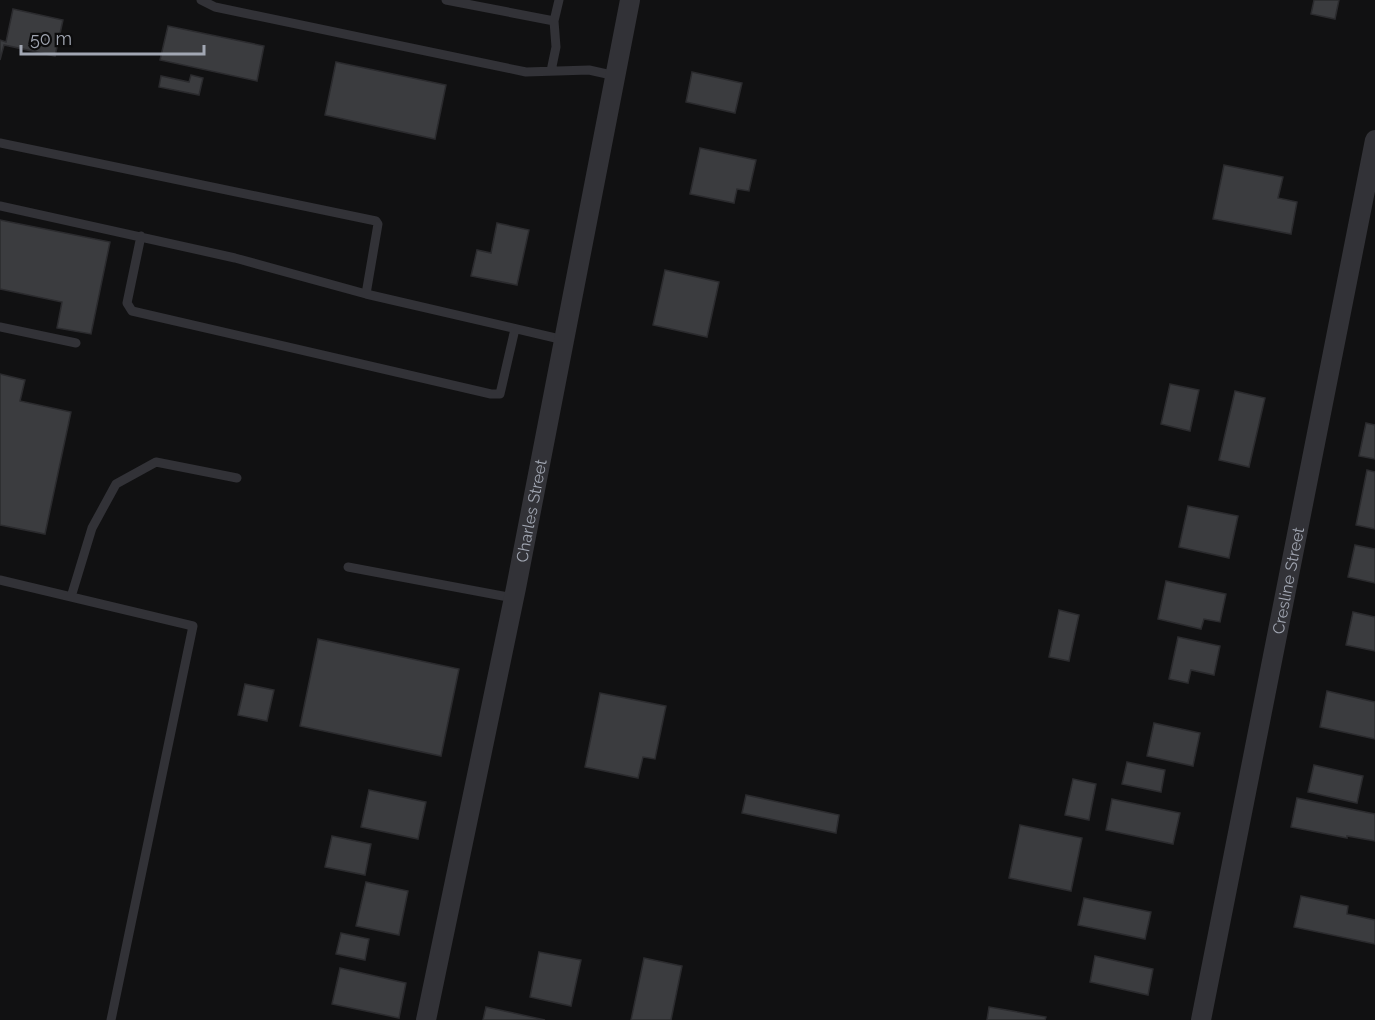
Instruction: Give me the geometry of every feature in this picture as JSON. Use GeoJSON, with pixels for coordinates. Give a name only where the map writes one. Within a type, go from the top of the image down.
{"type":"FeatureCollection","features":[{"type":"Feature","properties":{"kind":"street","name":"Charles Street"},"geometry":{"type":"LineString","coordinates":[[426,1020],[513,598],[630,0]]}},
{"type":"Feature","properties":{"kind":"street","name":"Cresline Street"},"geometry":{"type":"LineString","coordinates":[[1201,1020],[1375,140]]}},
{"type":"Feature","properties":{"kind":"lane"},"geometry":{"type":"LineString","coordinates":[[201,0],[215,7],[526,72],[589,70],[616,76]]}},
{"type":"Feature","properties":{"kind":"lane"},"geometry":{"type":"LineString","coordinates":[[446,0],[554,21]]}},
{"type":"Feature","properties":{"kind":"lane"},"geometry":{"type":"LineString","coordinates":[[551,71],[556,47],[554,21],[559,0]]}},
{"type":"Feature","properties":{"kind":"lane"},"geometry":{"type":"LineString","coordinates":[[0,143],[376,221],[378,224],[366,294]]}},
{"type":"Feature","properties":{"kind":"lane"},"geometry":{"type":"LineString","coordinates":[[0,206],[235,258],[366,294],[564,340]]}},
{"type":"Feature","properties":{"kind":"lane"},"geometry":{"type":"LineString","coordinates":[[141,236],[127,303],[132,310],[491,394],[500,394],[515,329]]}},
{"type":"Feature","properties":{"kind":"lane"},"geometry":{"type":"LineString","coordinates":[[0,327],[76,343]]}},
{"type":"Feature","properties":{"kind":"lane"},"geometry":{"type":"LineString","coordinates":[[71,597],[92,528],[116,484],[156,462],[237,478]]}},
{"type":"Feature","properties":{"kind":"lane"},"geometry":{"type":"LineString","coordinates":[[348,567],[513,598]]}},
{"type":"Feature","properties":{"kind":"lane"},"geometry":{"type":"LineString","coordinates":[[0,580],[192,626],[111,1020]]}},
{"type":"Feature","properties":{"kind":"building"},"geometry":{"type":"Polygon","coordinates":[[[1314,0],[1339,0],[1335,19],[1311,14],[1314,0]]]}},
{"type":"Feature","properties":{"kind":"building"},"geometry":{"type":"Polygon","coordinates":[[[13,9],[63,20],[55,56],[4,45],[0,60],[0,40],[6,42],[13,9]]]}},
{"type":"Feature","properties":{"kind":"building"},"geometry":{"type":"Polygon","coordinates":[[[168,26],[264,46],[257,81],[160,60],[168,26]]]}},
{"type":"Feature","properties":{"kind":"building"},"geometry":{"type":"Polygon","coordinates":[[[336,62],[446,85],[435,139],[325,115],[336,62]]]}},
{"type":"Feature","properties":{"kind":"building"},"geometry":{"type":"Polygon","coordinates":[[[692,72],[742,83],[735,113],[686,102],[692,72]]]}},
{"type":"Feature","properties":{"kind":"building"},"geometry":{"type":"Polygon","coordinates":[[[191,75],[203,78],[199,95],[159,87],[161,76],[189,82],[191,75]]]}},
{"type":"Feature","properties":{"kind":"building"},"geometry":{"type":"Polygon","coordinates":[[[700,148],[756,160],[749,191],[737,189],[734,203],[690,194],[700,148]]]}},
{"type":"Feature","properties":{"kind":"building"},"geometry":{"type":"Polygon","coordinates":[[[1224,165],[1283,177],[1278,198],[1297,202],[1291,234],[1213,219],[1224,165]]]}},
{"type":"Feature","properties":{"kind":"building"},"geometry":{"type":"Polygon","coordinates":[[[0,220],[110,242],[91,334],[57,328],[62,302],[0,289],[0,220]]]}},
{"type":"Feature","properties":{"kind":"building"},"geometry":{"type":"Polygon","coordinates":[[[497,223],[529,230],[517,285],[471,276],[477,250],[491,253],[497,223]]]}},
{"type":"Feature","properties":{"kind":"building"},"geometry":{"type":"Polygon","coordinates":[[[665,270],[719,282],[707,337],[653,325],[665,270]]]}},
{"type":"Feature","properties":{"kind":"building"},"geometry":{"type":"Polygon","coordinates":[[[0,374],[25,380],[20,401],[71,412],[45,534],[0,525],[0,374]]]}},
{"type":"Feature","properties":{"kind":"building"},"geometry":{"type":"Polygon","coordinates":[[[1170,384],[1199,390],[1190,431],[1161,424],[1170,384]]]}},
{"type":"Feature","properties":{"kind":"building"},"geometry":{"type":"Polygon","coordinates":[[[1235,391],[1265,398],[1249,467],[1219,460],[1235,391]]]}},
{"type":"Feature","properties":{"kind":"building"},"geometry":{"type":"Polygon","coordinates":[[[1366,423],[1375,425],[1375,459],[1359,456],[1366,423]]]}},
{"type":"Feature","properties":{"kind":"building"},"geometry":{"type":"Polygon","coordinates":[[[1367,470],[1375,472],[1375,529],[1356,525],[1367,470]]]}},
{"type":"Feature","properties":{"kind":"building"},"geometry":{"type":"Polygon","coordinates":[[[1188,506],[1238,516],[1229,558],[1179,547],[1188,506]]]}},
{"type":"Feature","properties":{"kind":"building"},"geometry":{"type":"Polygon","coordinates":[[[1355,545],[1375,549],[1375,583],[1348,577],[1355,545]]]}},
{"type":"Feature","properties":{"kind":"building"},"geometry":{"type":"Polygon","coordinates":[[[1166,581],[1226,594],[1220,622],[1204,619],[1201,629],[1158,619],[1166,581]]]}},
{"type":"Feature","properties":{"kind":"building"},"geometry":{"type":"Polygon","coordinates":[[[1059,610],[1079,615],[1069,661],[1049,657],[1059,610]]]}},
{"type":"Feature","properties":{"kind":"building"},"geometry":{"type":"Polygon","coordinates":[[[1353,612],[1375,617],[1375,651],[1346,645],[1353,612]]]}},
{"type":"Feature","properties":{"kind":"building"},"geometry":{"type":"Polygon","coordinates":[[[1178,637],[1220,646],[1214,675],[1191,670],[1188,683],[1169,679],[1178,637]]]}},
{"type":"Feature","properties":{"kind":"building"},"geometry":{"type":"Polygon","coordinates":[[[318,639],[459,669],[441,756],[300,726],[318,639]]]}},
{"type":"Feature","properties":{"kind":"building"},"geometry":{"type":"Polygon","coordinates":[[[245,684],[274,690],[267,721],[238,715],[245,684]]]}},
{"type":"Feature","properties":{"kind":"building"},"geometry":{"type":"Polygon","coordinates":[[[1327,691],[1375,702],[1375,739],[1320,727],[1327,691]]]}},
{"type":"Feature","properties":{"kind":"building"},"geometry":{"type":"Polygon","coordinates":[[[600,693],[666,706],[655,759],[643,757],[638,778],[585,767],[600,693]]]}},
{"type":"Feature","properties":{"kind":"building"},"geometry":{"type":"Polygon","coordinates":[[[1154,723],[1200,733],[1193,766],[1147,756],[1154,723]]]}},
{"type":"Feature","properties":{"kind":"building"},"geometry":{"type":"Polygon","coordinates":[[[1127,762],[1165,770],[1161,792],[1122,784],[1127,762]]]}},
{"type":"Feature","properties":{"kind":"building"},"geometry":{"type":"Polygon","coordinates":[[[1314,765],[1363,776],[1357,803],[1308,792],[1314,765]]]}},
{"type":"Feature","properties":{"kind":"building"},"geometry":{"type":"Polygon","coordinates":[[[1073,779],[1096,784],[1089,820],[1065,815],[1073,779]]]}},
{"type":"Feature","properties":{"kind":"building"},"geometry":{"type":"Polygon","coordinates":[[[369,790],[426,802],[418,839],[361,827],[369,790]]]}},
{"type":"Feature","properties":{"kind":"building"},"geometry":{"type":"Polygon","coordinates":[[[746,795],[839,815],[836,833],[742,813],[746,795]]]}},
{"type":"Feature","properties":{"kind":"building"},"geometry":{"type":"Polygon","coordinates":[[[1297,798],[1375,814],[1375,841],[1291,827],[1297,798]]]}},
{"type":"Feature","properties":{"kind":"building"},"geometry":{"type":"Polygon","coordinates":[[[1112,799],[1180,813],[1173,844],[1106,830],[1112,799]]]}},
{"type":"Feature","properties":{"kind":"building"},"geometry":{"type":"Polygon","coordinates":[[[1020,825],[1082,838],[1071,891],[1009,878],[1020,825]]]}},
{"type":"Feature","properties":{"kind":"building"},"geometry":{"type":"Polygon","coordinates":[[[332,836],[371,844],[365,875],[325,867],[332,836]]]}},
{"type":"Feature","properties":{"kind":"building"},"geometry":{"type":"Polygon","coordinates":[[[366,882],[408,891],[399,935],[356,926],[366,882]]]}},
{"type":"Feature","properties":{"kind":"building"},"geometry":{"type":"Polygon","coordinates":[[[1301,896],[1348,906],[1347,914],[1375,920],[1375,944],[1294,927],[1301,896]]]}},
{"type":"Feature","properties":{"kind":"building"},"geometry":{"type":"Polygon","coordinates":[[[1084,898],[1151,912],[1145,939],[1078,925],[1084,898]]]}},
{"type":"Feature","properties":{"kind":"building"},"geometry":{"type":"Polygon","coordinates":[[[341,933],[369,939],[365,960],[336,954],[341,933]]]}},
{"type":"Feature","properties":{"kind":"building"},"geometry":{"type":"Polygon","coordinates":[[[539,952],[581,960],[571,1006],[530,997],[539,952]]]}},
{"type":"Feature","properties":{"kind":"building"},"geometry":{"type":"Polygon","coordinates":[[[1095,956],[1153,969],[1148,995],[1090,982],[1095,956]]]}},
{"type":"Feature","properties":{"kind":"building"},"geometry":{"type":"Polygon","coordinates":[[[644,958],[682,966],[671,1020],[631,1020],[644,958]]]}},
{"type":"Feature","properties":{"kind":"building"},"geometry":{"type":"Polygon","coordinates":[[[340,968],[406,983],[399,1018],[332,1004],[340,968]]]}},
{"type":"Feature","properties":{"kind":"building"},"geometry":{"type":"Polygon","coordinates":[[[486,1007],[545,1020],[483,1020],[486,1007]]]}},
{"type":"Feature","properties":{"kind":"building"},"geometry":{"type":"Polygon","coordinates":[[[989,1007],[1046,1017],[1045,1020],[987,1020],[989,1007]]]}}]}
